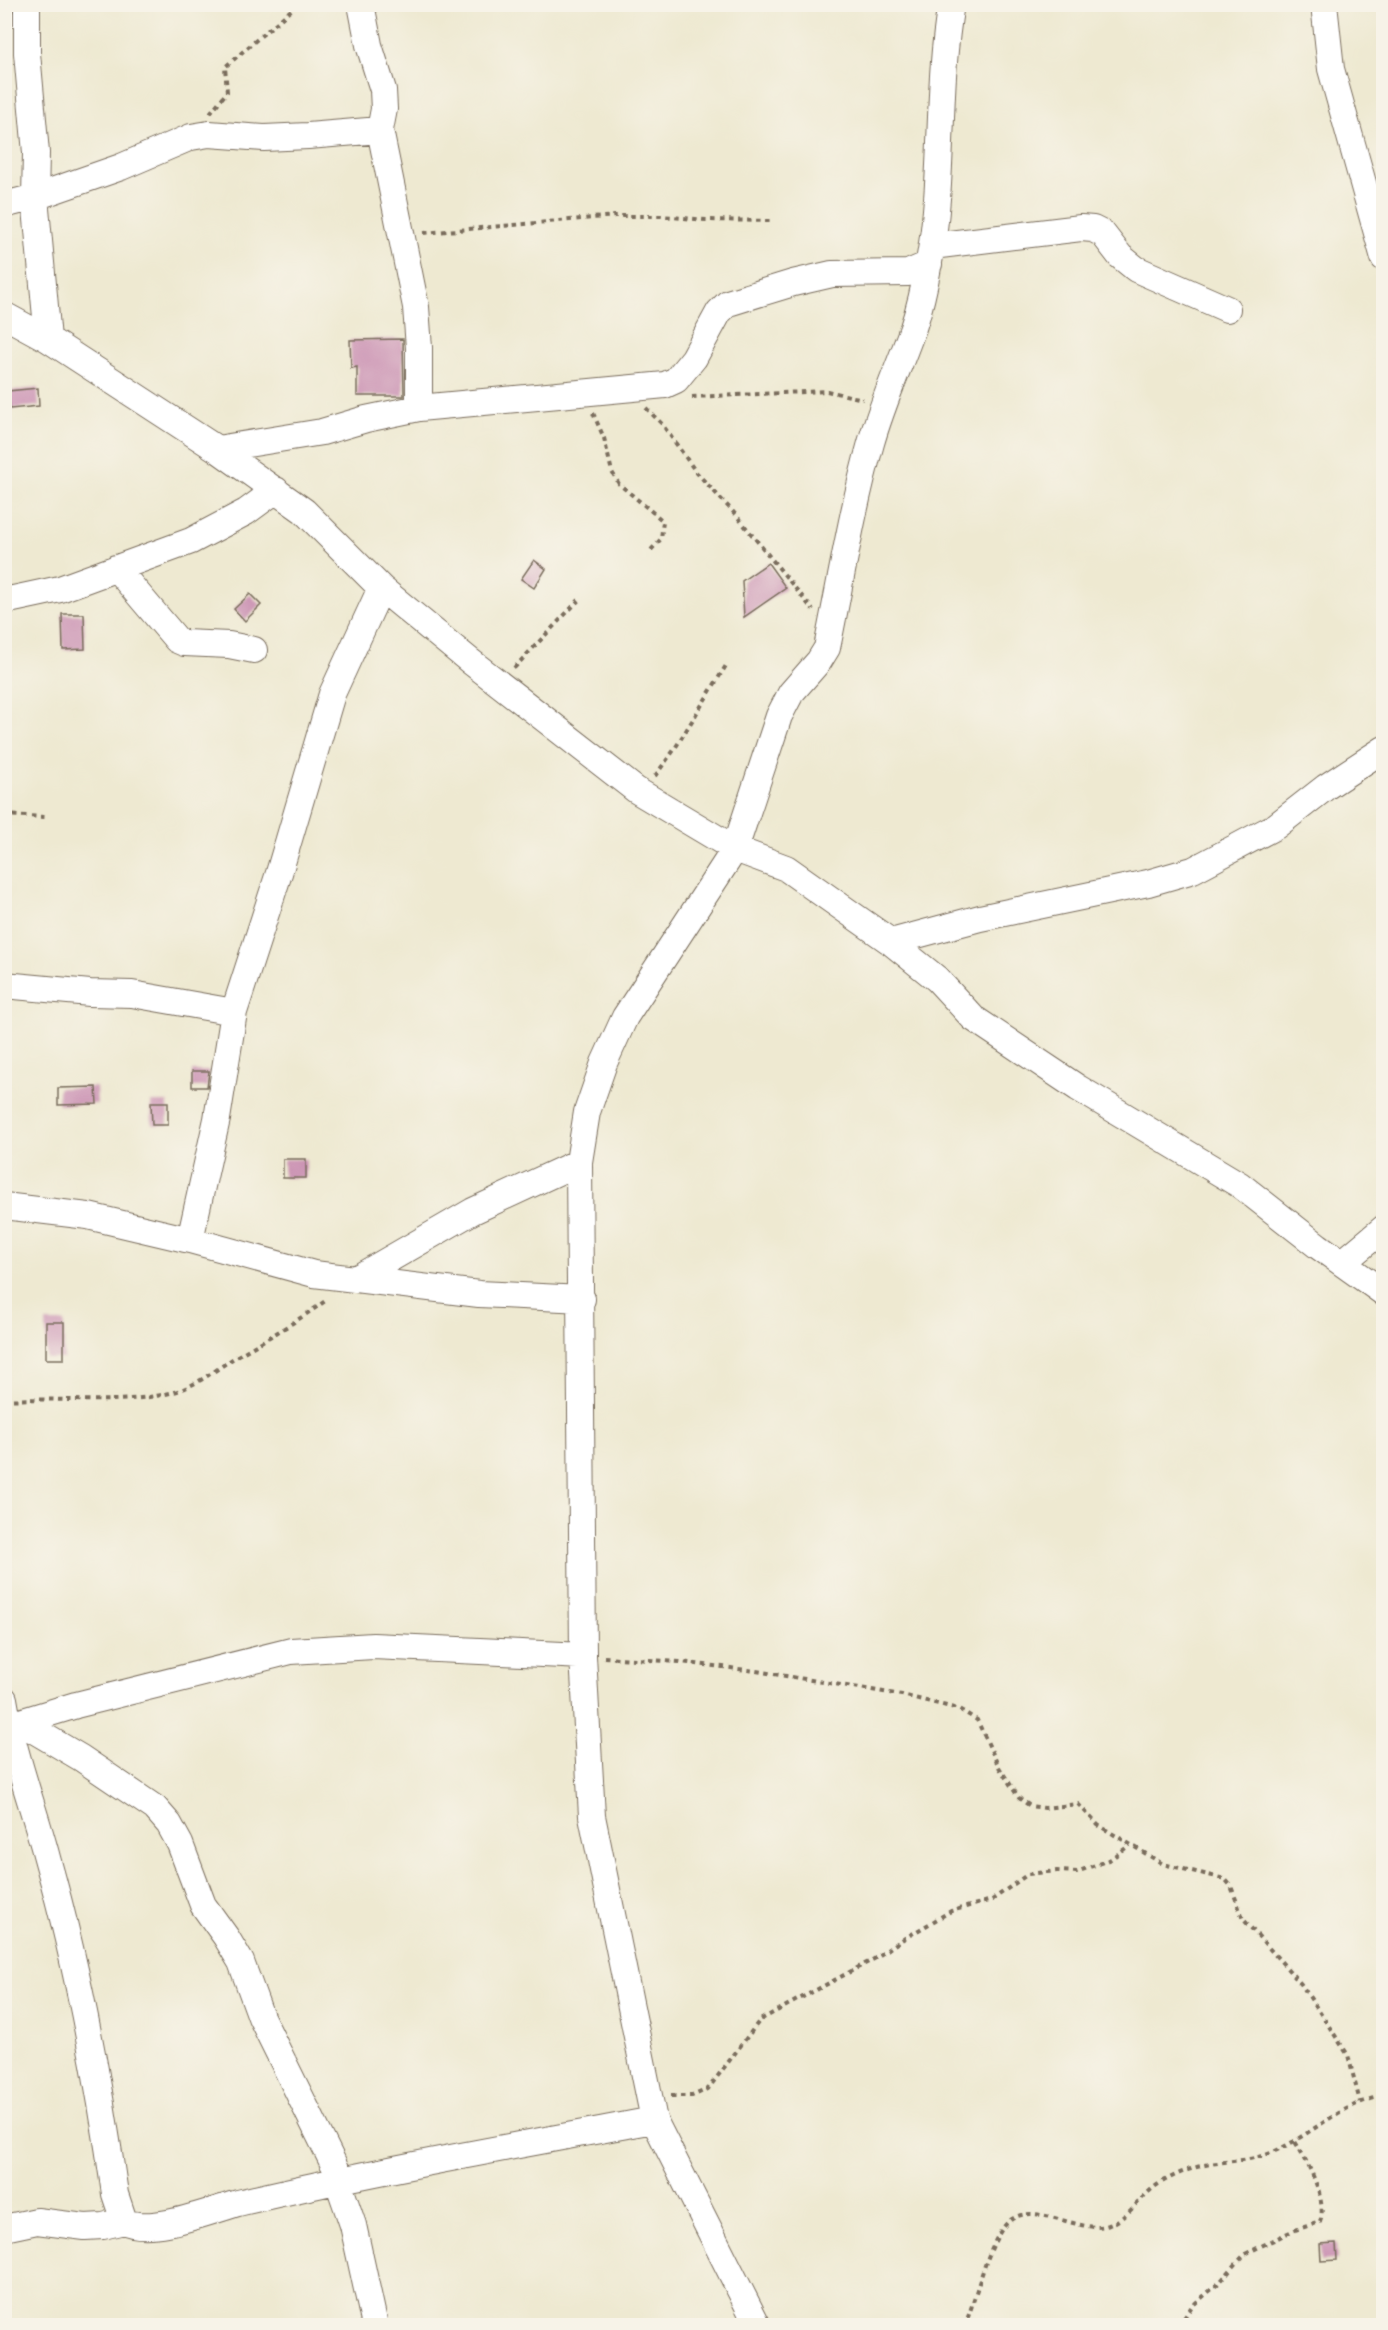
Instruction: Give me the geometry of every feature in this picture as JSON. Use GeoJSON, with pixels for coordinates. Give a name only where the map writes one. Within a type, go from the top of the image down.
{"type":"FeatureCollection","features":[{"type":"Feature","properties":{"kind":"street"},"geometry":{"type":"LineString","coordinates":[[27,4],[27,53],[36,153],[35,197],[48,339]]}},
{"type":"Feature","properties":{"kind":"street"},"geometry":{"type":"LineString","coordinates":[[361,4],[369,45],[383,90],[384,109],[381,130],[417,317],[419,408]]}},
{"type":"Feature","properties":{"kind":"street"},"geometry":{"type":"LineString","coordinates":[[758,2325],[652,2108],[592,1816],[583,1656],[582,1299],[579,1162],[587,1112],[604,1063],[625,1017],[735,849],[778,716],[791,693],[819,661],[827,648],[855,506],[884,400],[913,327],[930,255],[937,185],[942,69],[951,4]]}},
{"type":"Feature","properties":{"kind":"street"},"geometry":{"type":"LineString","coordinates":[[1324,4],[1331,69],[1383,258]]}},
{"type":"Feature","properties":{"kind":"street"},"geometry":{"type":"LineString","coordinates":[[4,205],[35,197],[121,167],[191,137],[236,135],[264,138],[381,130]]}},
{"type":"Feature","properties":{"kind":"street"},"geometry":{"type":"LineString","coordinates":[[217,449],[322,432],[366,418],[419,408],[664,385],[676,380],[694,358],[719,312],[728,303],[793,283],[832,274],[908,273],[930,255],[1081,228],[1093,229],[1102,234],[1120,256],[1136,269],[1227,309]]}},
{"type":"Feature","properties":{"kind":"street"},"geometry":{"type":"LineString","coordinates":[[4,315],[48,339],[276,490],[304,511],[381,588],[499,684],[642,793],[735,849],[786,868],[891,942],[937,979],[973,1017],[1078,1088],[1240,1185],[1383,1293]]}},
{"type":"Feature","properties":{"kind":"street"},"geometry":{"type":"LineString","coordinates":[[4,602],[60,589],[191,541],[218,529],[276,490]]}},
{"type":"Feature","properties":{"kind":"street"},"geometry":{"type":"LineString","coordinates":[[116,568],[177,640],[184,643],[229,645],[255,650]]}},
{"type":"Feature","properties":{"kind":"street"},"geometry":{"type":"LineString","coordinates":[[190,1240],[217,1119],[234,1012],[279,873],[332,694],[381,588]]}},
{"type":"Feature","properties":{"kind":"street"},"geometry":{"type":"LineString","coordinates":[[891,942],[980,918],[1148,883],[1192,870],[1276,826],[1326,787],[1383,749]]}},
{"type":"Feature","properties":{"kind":"street"},"geometry":{"type":"LineString","coordinates":[[4,985],[90,993],[132,994],[234,1012]]}},
{"type":"Feature","properties":{"kind":"street"},"geometry":{"type":"LineString","coordinates":[[357,1278],[472,1211],[579,1162]]}},
{"type":"Feature","properties":{"kind":"street"},"geometry":{"type":"LineString","coordinates":[[4,1206],[88,1216],[190,1240],[314,1274],[479,1294],[582,1299]]}},
{"type":"Feature","properties":{"kind":"street"},"geometry":{"type":"LineString","coordinates":[[1342,1263],[1383,1228]]}},
{"type":"Feature","properties":{"kind":"street"},"geometry":{"type":"LineString","coordinates":[[11,1725],[76,1705],[291,1651],[373,1646],[583,1656]]}},
{"type":"Feature","properties":{"kind":"street"},"geometry":{"type":"LineString","coordinates":[[4,1700],[48,1859],[87,2022],[115,2194],[124,2221]]}},
{"type":"Feature","properties":{"kind":"street"},"geometry":{"type":"LineString","coordinates":[[11,1725],[81,1758],[155,1808],[168,1824],[180,1844],[202,1905],[241,1962],[261,2018],[339,2179],[353,2225],[375,2325]]}},
{"type":"Feature","properties":{"kind":"street"},"geometry":{"type":"LineString","coordinates":[[4,2228],[37,2221],[85,2227],[124,2221],[140,2226],[165,2224],[202,2212],[339,2179],[652,2108]]}},
{"type":"Feature","properties":{"kind":"path"},"geometry":{"type":"LineString","coordinates":[[204,119],[227,92],[225,67],[298,4]]}},
{"type":"Feature","properties":{"kind":"path"},"geometry":{"type":"LineString","coordinates":[[402,235],[615,216],[773,220]]}},
{"type":"Feature","properties":{"kind":"path"},"geometry":{"type":"LineString","coordinates":[[664,385],[678,395],[691,397],[827,391],[861,399],[884,400]]}},
{"type":"Feature","properties":{"kind":"path"},"geometry":{"type":"LineString","coordinates":[[627,390],[662,424],[696,472],[736,515],[831,632]]}},
{"type":"Feature","properties":{"kind":"path"},"geometry":{"type":"LineString","coordinates":[[585,393],[604,438],[615,478],[619,484],[663,521],[662,539],[651,550]]}},
{"type":"Feature","properties":{"kind":"path"},"geometry":{"type":"LineString","coordinates":[[499,684],[579,600]]}},
{"type":"Feature","properties":{"kind":"path"},"geometry":{"type":"LineString","coordinates":[[642,793],[674,750],[727,664]]}},
{"type":"Feature","properties":{"kind":"path"},"geometry":{"type":"LineString","coordinates":[[4,815],[47,817]]}},
{"type":"Feature","properties":{"kind":"path"},"geometry":{"type":"LineString","coordinates":[[4,1400],[38,1398],[87,1401],[172,1393],[209,1376],[312,1311],[357,1278]]}},
{"type":"Feature","properties":{"kind":"path"},"geometry":{"type":"LineString","coordinates":[[583,1656],[680,1662],[756,1671],[902,1695],[959,1709],[977,1720],[999,1767],[1019,1798],[1030,1806],[1045,1808],[1078,1804],[1098,1825],[1163,1864],[1225,1878],[1231,1886],[1242,1919],[1301,1984],[1348,2055],[1360,2102]]}},
{"type":"Feature","properties":{"kind":"path"},"geometry":{"type":"LineString","coordinates":[[652,2108],[708,2089],[760,2020],[874,1959],[951,1911],[992,1900],[1028,1874],[1057,1870],[1077,1872],[1092,1868],[1111,1859],[1131,1845]]}},
{"type":"Feature","properties":{"kind":"path"},"geometry":{"type":"LineString","coordinates":[[963,2325],[968,2317],[997,2235],[1011,2220],[1026,2213],[1094,2226],[1108,2225],[1121,2218],[1159,2183],[1192,2168],[1252,2160],[1275,2151],[1343,2109],[1383,2096]]}},
{"type":"Feature","properties":{"kind":"path"},"geometry":{"type":"LineString","coordinates":[[1179,2325],[1192,2306],[1219,2283],[1245,2254],[1292,2231],[1320,2222],[1322,2210],[1317,2187],[1307,2161],[1294,2140]]}},
{"type":"Feature","properties":{"kind":"building"},"geometry":{"type":"Polygon","coordinates":[[[403,339],[404,396],[357,396],[357,367],[351,368],[350,340],[403,339]]]}},
{"type":"Feature","properties":{"kind":"building"},"geometry":{"type":"Polygon","coordinates":[[[38,388],[39,406],[10,409],[8,391],[38,388]]]}},
{"type":"Feature","properties":{"kind":"building"},"geometry":{"type":"Polygon","coordinates":[[[534,560],[546,569],[534,588],[521,579],[534,560]]]}},
{"type":"Feature","properties":{"kind":"building"},"geometry":{"type":"Polygon","coordinates":[[[768,563],[786,588],[744,617],[742,581],[768,563]]]}},
{"type":"Feature","properties":{"kind":"building"},"geometry":{"type":"Polygon","coordinates":[[[250,594],[261,605],[245,621],[234,609],[250,594]]]}},
{"type":"Feature","properties":{"kind":"building"},"geometry":{"type":"Polygon","coordinates":[[[62,614],[84,614],[85,649],[63,650],[62,614]]]}},
{"type":"Feature","properties":{"kind":"building"},"geometry":{"type":"Polygon","coordinates":[[[192,1071],[209,1071],[207,1087],[192,1087],[192,1071]]]}},
{"type":"Feature","properties":{"kind":"building"},"geometry":{"type":"Polygon","coordinates":[[[96,1087],[97,1104],[58,1105],[58,1088],[96,1087]]]}},
{"type":"Feature","properties":{"kind":"building"},"geometry":{"type":"Polygon","coordinates":[[[151,1102],[168,1102],[168,1125],[152,1125],[151,1102]]]}},
{"type":"Feature","properties":{"kind":"building"},"geometry":{"type":"Polygon","coordinates":[[[283,1159],[306,1159],[306,1178],[283,1178],[283,1159]]]}},
{"type":"Feature","properties":{"kind":"building"},"geometry":{"type":"Polygon","coordinates":[[[46,1322],[64,1322],[64,1359],[46,1359],[46,1322]]]}},
{"type":"Feature","properties":{"kind":"building"},"geometry":{"type":"Polygon","coordinates":[[[1336,2243],[1337,2260],[1321,2261],[1320,2244],[1336,2243]]]}}]}
